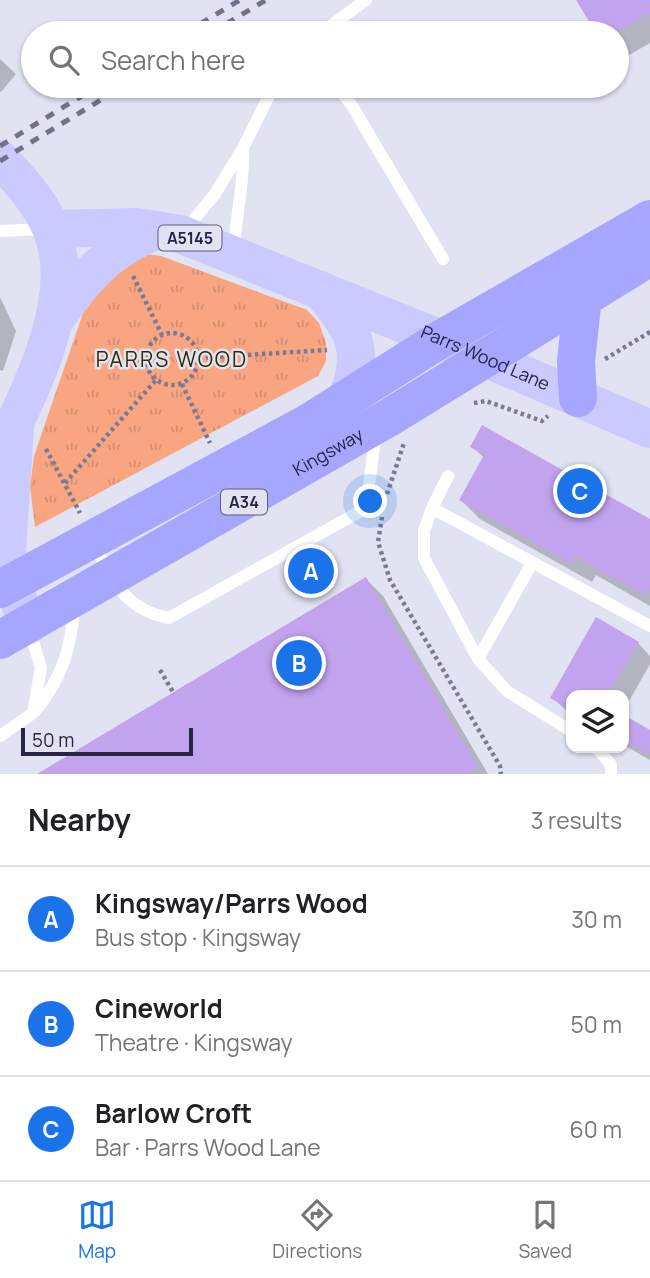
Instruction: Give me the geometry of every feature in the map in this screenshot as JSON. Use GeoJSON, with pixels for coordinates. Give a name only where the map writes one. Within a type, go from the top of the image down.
{"type":"FeatureCollection","features":[{"type":"Feature","properties":{"kind":"highway","name":"Kingsway"},"geometry":{"type":"LineString","coordinates":[[6,586],[86,526],[308,423],[441,339],[650,219]]}},
{"type":"Feature","properties":{"kind":"highway","name":"Kingsway"},"geometry":{"type":"LineString","coordinates":[[14,632],[394,431],[486,358],[650,257]]}},
{"type":"Feature","properties":{"kind":"highway"},"geometry":{"type":"LineString","coordinates":[[568,394],[576,361],[583,296]]}},
{"type":"Feature","properties":{"kind":"main road","name":"A5145"},"geometry":{"type":"LineString","coordinates":[[0,159],[31,195],[51,229],[58,264],[56,318]]}},
{"type":"Feature","properties":{"kind":"main road","name":"Parrs Wood Lane"},"geometry":{"type":"LineString","coordinates":[[51,229],[170,232],[234,254],[650,429]]}},
{"type":"Feature","properties":{"kind":"main road","name":"A5145"},"geometry":{"type":"LineString","coordinates":[[14,632],[6,586],[8,438],[56,318],[85,278],[111,254],[170,232]]}},
{"type":"Feature","properties":{"kind":"main road","name":"Parrs Wood Lane"},"geometry":{"type":"LineString","coordinates":[[320,290],[346,319],[356,349],[354,382],[346,399]]}},
{"type":"Feature","properties":{"kind":"lane"},"geometry":{"type":"LineString","coordinates":[[337,21],[366,0]]}},
{"type":"Feature","properties":{"kind":"lane"},"geometry":{"type":"LineString","coordinates":[[170,232],[205,209],[243,148],[268,98]]}},
{"type":"Feature","properties":{"kind":"lane"},"geometry":{"type":"LineString","coordinates":[[346,98],[443,260]]}},
{"type":"Feature","properties":{"kind":"lane"},"geometry":{"type":"LineString","coordinates":[[234,254],[237,206],[245,174],[243,148]]}},
{"type":"Feature","properties":{"kind":"lane"},"geometry":{"type":"LineString","coordinates":[[0,231],[51,229]]}},
{"type":"Feature","properties":{"kind":"lane"},"geometry":{"type":"LineString","coordinates":[[86,526],[112,578],[135,606],[149,614],[169,618],[366,508],[394,431]]}},
{"type":"Feature","properties":{"kind":"lane"},"geometry":{"type":"LineString","coordinates":[[448,476],[424,531],[424,558],[478,659],[507,691],[566,728]]}},
{"type":"Feature","properties":{"kind":"lane"},"geometry":{"type":"LineString","coordinates":[[432,508],[650,626]]}},
{"type":"Feature","properties":{"kind":"lane"},"geometry":{"type":"LineString","coordinates":[[478,659],[532,563]]}},
{"type":"Feature","properties":{"kind":"lane"},"geometry":{"type":"LineString","coordinates":[[0,736],[33,713],[50,693],[64,666],[71,641],[74,599]]}},
{"type":"Feature","properties":{"kind":"lane"},"geometry":{"type":"LineString","coordinates":[[14,632],[41,668],[33,713]]}},
{"type":"Feature","properties":{"kind":"lane"},"geometry":{"type":"LineString","coordinates":[[601,753],[611,765],[611,774]]}},
{"type":"Feature","properties":{"kind":"path"},"geometry":{"type":"LineString","coordinates":[[127,264],[162,335]]}},
{"type":"Feature","properties":{"kind":"path"},"geometry":{"type":"LineString","coordinates":[[172,332],[187,337],[197,350],[199,358],[195,373],[182,384],[166,385],[156,380],[146,360],[150,344],[162,335],[172,332]]}},
{"type":"Feature","properties":{"kind":"path"},"geometry":{"type":"LineString","coordinates":[[199,358],[356,349]]}},
{"type":"Feature","properties":{"kind":"path"},"geometry":{"type":"LineString","coordinates":[[65,483],[156,380]]}},
{"type":"Feature","properties":{"kind":"path"},"geometry":{"type":"LineString","coordinates":[[182,384],[211,445]]}},
{"type":"Feature","properties":{"kind":"path"},"geometry":{"type":"LineString","coordinates":[[467,403],[486,401],[542,421],[568,394]]}},
{"type":"Feature","properties":{"kind":"path"},"geometry":{"type":"LineString","coordinates":[[394,431],[404,442],[383,510],[378,542],[390,580],[500,766],[501,774]]}},
{"type":"Feature","properties":{"kind":"path"},"geometry":{"type":"LineString","coordinates":[[46,449],[86,526]]}},
{"type":"Feature","properties":{"kind":"path"},"geometry":{"type":"LineString","coordinates":[[366,508],[383,510]]}},
{"type":"Feature","properties":{"kind":"path"},"geometry":{"type":"LineString","coordinates":[[160,670],[173,692]]}},
{"type":"Feature","properties":{"kind":"green space"},"geometry":{"type":"Polygon","coordinates":[[[145,254],[161,256],[307,310],[319,323],[326,343],[326,361],[318,376],[35,527],[30,487],[34,456],[94,281],[145,254]]]}},
{"type":"Feature","properties":{"kind":"building"},"geometry":{"type":"Polygon","coordinates":[[[576,0],[650,0],[650,13],[629,25],[629,21],[589,21],[576,0]]]}},
{"type":"Feature","properties":{"kind":"building"},"geometry":{"type":"Polygon","coordinates":[[[482,425],[650,519],[650,586],[645,595],[576,557],[572,564],[459,500],[484,455],[470,447],[482,425]]]}},
{"type":"Feature","properties":{"kind":"building"},"geometry":{"type":"Polygon","coordinates":[[[366,577],[478,767],[467,774],[37,774],[366,577]]]}},
{"type":"Feature","properties":{"kind":"building"},"geometry":{"type":"Polygon","coordinates":[[[596,617],[639,642],[611,690],[566,690],[566,707],[550,698],[596,617]]]}},
{"type":"Feature","properties":{"kind":"building"},"geometry":{"type":"Polygon","coordinates":[[[629,718],[650,730],[650,755],[629,743],[629,718]]]}},
{"type":"Feature","properties":{"kind":"railway"},"geometry":{"type":"LineString","coordinates":[[205,21],[240,0]]}},
{"type":"Feature","properties":{"kind":"railway"},"geometry":{"type":"LineString","coordinates":[[231,21],[266,0]]}},
{"type":"Feature","properties":{"kind":"railway"},"geometry":{"type":"LineString","coordinates":[[0,146],[78,98]]}},
{"type":"Feature","properties":{"kind":"railway"},"geometry":{"type":"LineString","coordinates":[[0,161],[104,98]]}},
{"type":"Feature","properties":{"kind":"place","name":"Barlow Croft"},"geometry":{"type":"Point","coordinates":[580,491]}},
{"type":"Feature","properties":{"kind":"place","name":"Kingsway/Parrs Wood"},"geometry":{"type":"Point","coordinates":[311,571]}},
{"type":"Feature","properties":{"kind":"place","name":"Cineworld"},"geometry":{"type":"Point","coordinates":[299,663]}},
{"type":"Feature","properties":{"kind":"district","name":"PARRS WOOD"},"geometry":{"type":"Point","coordinates":[172,360]}}]}
